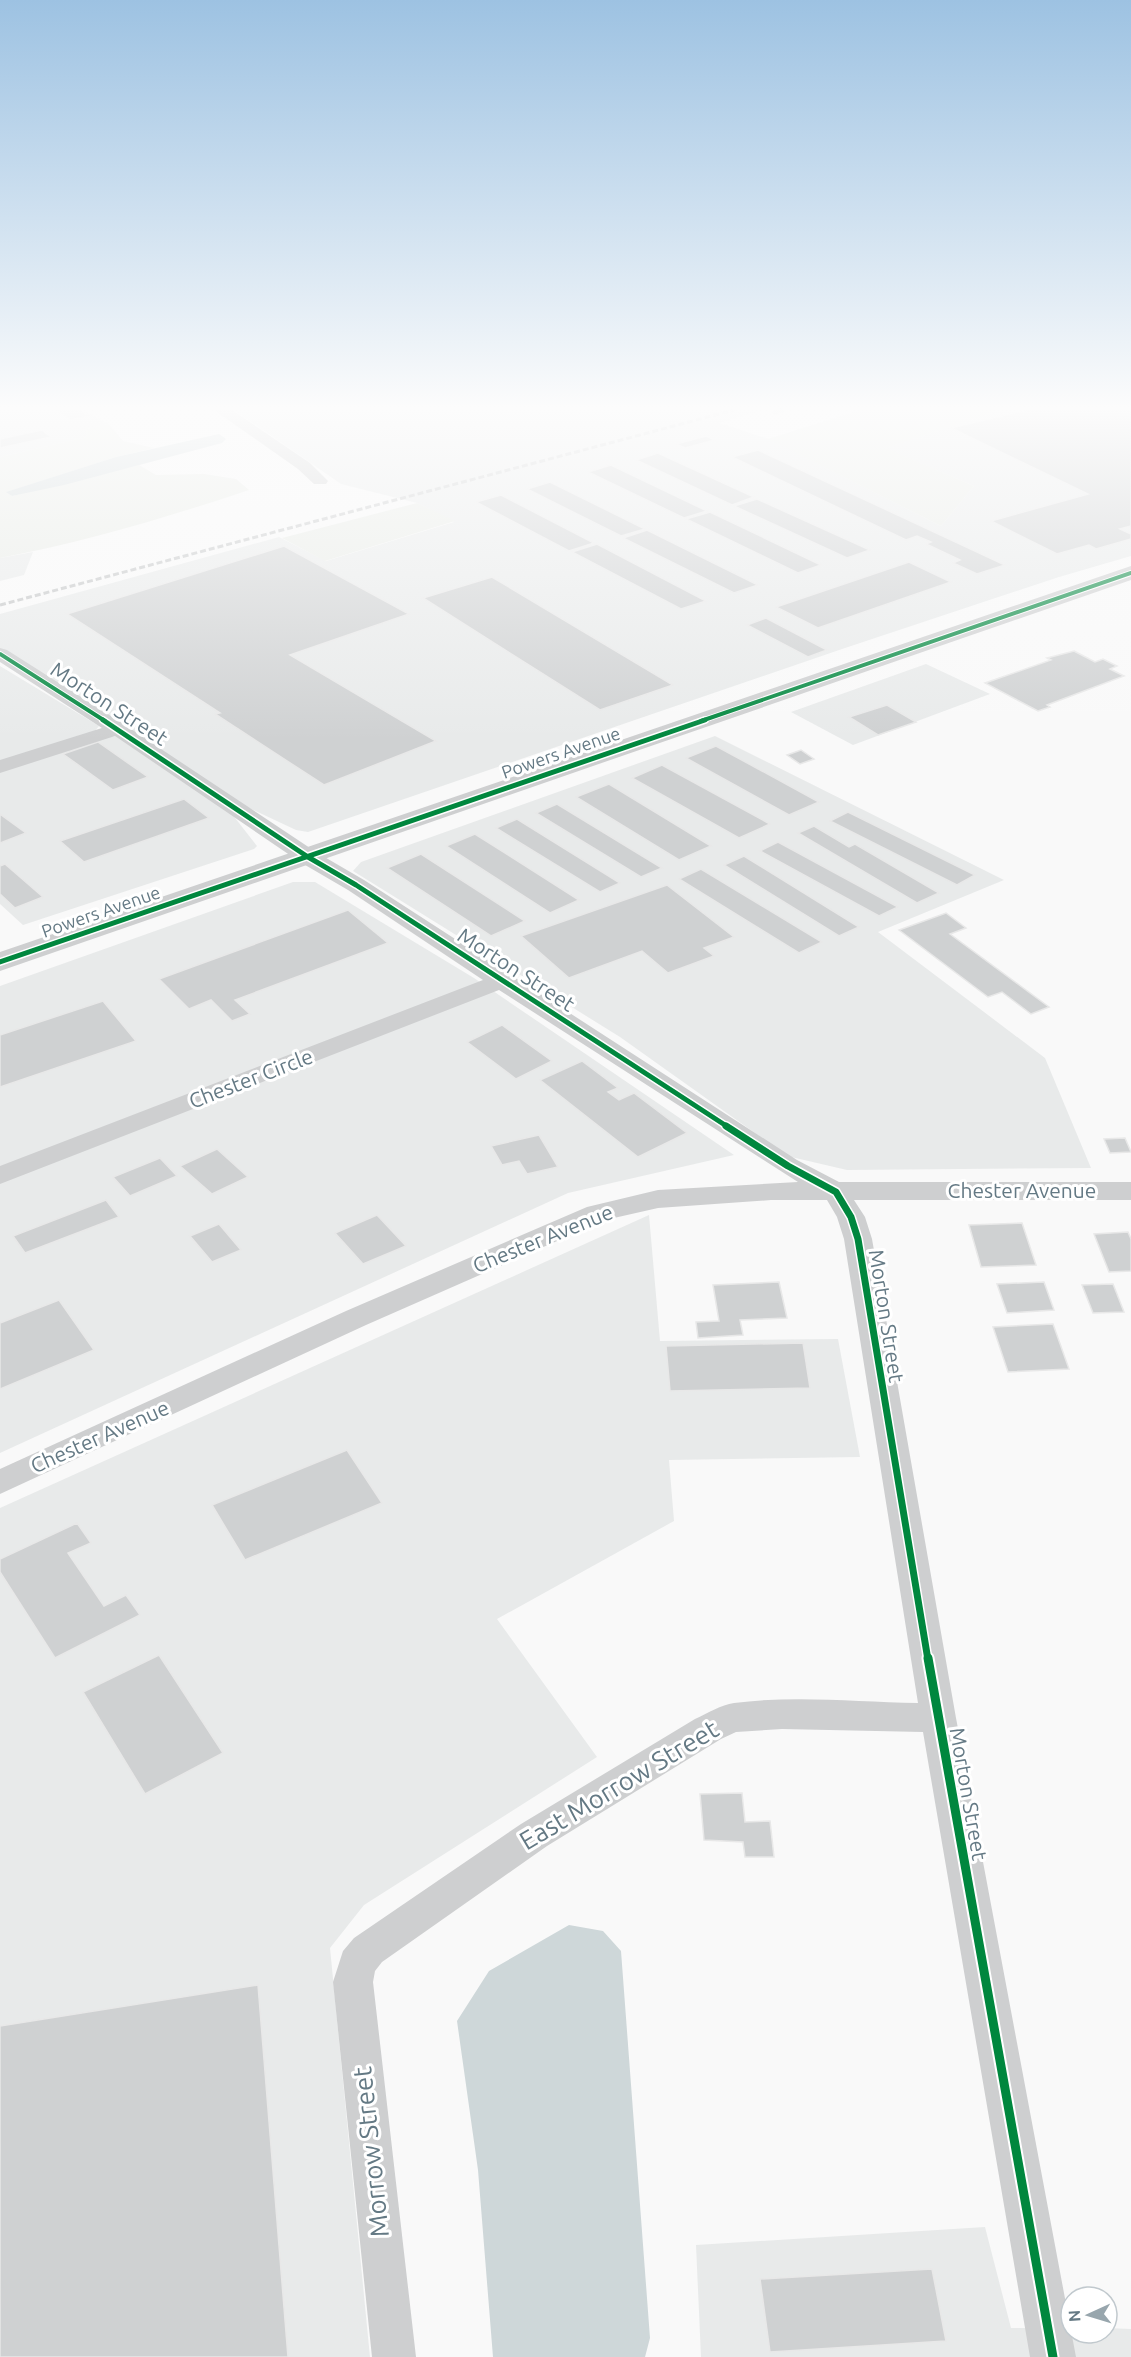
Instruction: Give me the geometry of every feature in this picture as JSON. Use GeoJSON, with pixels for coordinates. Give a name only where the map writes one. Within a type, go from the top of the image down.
{"type":"FeatureCollection","features":[{"type":"Feature","properties":{"kind":"street","name":"Powers Avenue"},"geometry":{"type":"LineString","coordinates":[[0,962],[1131,573]]}},
{"type":"Feature","properties":{"kind":"street","name":"Morton Street"},"geometry":{"type":"LineString","coordinates":[[0,654],[118,729],[308,857],[356,885],[788,1166],[836,1192],[850,1217],[858,1239],[938,1718],[1053,2357]]}},
{"type":"Feature","properties":{"kind":"street"},"geometry":{"type":"LineString","coordinates":[[0,767],[118,729]]}},
{"type":"Feature","properties":{"kind":"street","name":"Chester Circle"},"geometry":{"type":"LineString","coordinates":[[0,1176],[501,981]]}},
{"type":"Feature","properties":{"kind":"street","name":"Chester Avenue"},"geometry":{"type":"LineString","coordinates":[[0,1482],[357,1318],[597,1213],[658,1199],[771,1191],[1131,1191]]}},
{"type":"Feature","properties":{"kind":"street","name":"East Morrow Street"},"geometry":{"type":"LineString","coordinates":[[368,1950],[534,1835],[708,1729],[732,1718],[782,1715],[938,1718]]}},
{"type":"Feature","properties":{"kind":"street","name":"Morrow Street"},"geometry":{"type":"LineString","coordinates":[[368,1950],[357,1964],[353,1982],[394,2357]]}},
{"type":"Feature","properties":{"kind":"shaded area"},"geometry":{"type":"Polygon","coordinates":[[[0,520],[154,520],[63,544],[0,558],[0,520]]]}},
{"type":"Feature","properties":{"kind":"shaded area"},"geometry":{"type":"Polygon","coordinates":[[[351,520],[455,521],[325,561],[282,538],[351,520]]]}},
{"type":"Feature","properties":{"kind":"shaded area"},"geometry":{"type":"Polygon","coordinates":[[[450,520],[929,520],[941,526],[946,520],[1131,520],[1131,556],[1059,577],[845,648],[308,832],[296,830],[243,805],[0,650],[0,614],[279,537],[326,561],[454,522],[450,520]]]}},
{"type":"Feature","properties":{"kind":"shaded area"},"geometry":{"type":"Polygon","coordinates":[[[929,520],[946,520],[941,526],[929,520]]]}},
{"type":"Feature","properties":{"kind":"shaded area"},"geometry":{"type":"Polygon","coordinates":[[[33,552],[24,575],[0,581],[0,558],[33,552]]]}},
{"type":"Feature","properties":{"kind":"shaded area"},"geometry":{"type":"Polygon","coordinates":[[[926,664],[990,694],[853,745],[791,712],[926,664]]]}},
{"type":"Feature","properties":{"kind":"shaded area"},"geometry":{"type":"Polygon","coordinates":[[[0,666],[99,726],[94,732],[0,761],[0,666]]]}},
{"type":"Feature","properties":{"kind":"shaded area"},"geometry":{"type":"Polygon","coordinates":[[[116,736],[232,814],[257,846],[254,849],[23,925],[0,904],[0,771],[98,738],[116,736]]]}},
{"type":"Feature","properties":{"kind":"shaded area"},"geometry":{"type":"Polygon","coordinates":[[[715,736],[1004,880],[878,932],[1045,1058],[1091,1168],[847,1170],[787,1156],[620,1037],[353,871],[361,862],[715,736]]]}},
{"type":"Feature","properties":{"kind":"shaded area"},"geometry":{"type":"Polygon","coordinates":[[[293,882],[315,882],[474,978],[734,1155],[568,1193],[0,1453],[0,986],[293,882]]]}},
{"type":"Feature","properties":{"kind":"shaded area"},"geometry":{"type":"Polygon","coordinates":[[[649,1215],[660,1341],[838,1339],[860,1457],[669,1460],[674,1521],[497,1619],[597,1757],[364,1905],[330,1948],[370,2357],[0,2357],[0,1508],[649,1215]]]}},
{"type":"Feature","properties":{"kind":"shaded area"},"geometry":{"type":"Polygon","coordinates":[[[569,1925],[603,1931],[621,1951],[650,2338],[645,2357],[493,2357],[478,2170],[457,2021],[489,1971],[569,1925]]]}},
{"type":"Feature","properties":{"kind":"shaded area"},"geometry":{"type":"Polygon","coordinates":[[[985,2227],[1011,2328],[1059,2328],[1059,2345],[1119,2345],[1119,2328],[1131,2329],[1131,2357],[701,2357],[696,2245],[985,2227]]]}},
{"type":"Feature","properties":{"kind":"building"},"geometry":{"type":"Polygon","coordinates":[[[510,520],[549,520],[594,543],[569,551],[510,520]]]}},
{"type":"Feature","properties":{"kind":"building"},"geometry":{"type":"Polygon","coordinates":[[[589,520],[627,520],[645,529],[621,536],[589,520]]]}},
{"type":"Feature","properties":{"kind":"building"},"geometry":{"type":"Polygon","coordinates":[[[688,520],[727,520],[821,565],[798,573],[688,520]]]}},
{"type":"Feature","properties":{"kind":"building"},"geometry":{"type":"Polygon","coordinates":[[[764,520],[804,520],[870,550],[847,558],[764,520]]]}},
{"type":"Feature","properties":{"kind":"building"},"geometry":{"type":"Polygon","coordinates":[[[864,520],[908,520],[1005,565],[977,574],[953,563],[960,560],[926,544],[931,542],[917,536],[906,540],[864,520]]]}},
{"type":"Feature","properties":{"kind":"building"},"geometry":{"type":"Polygon","coordinates":[[[1131,520],[1131,526],[1120,529],[1131,534],[1131,539],[1096,549],[1089,545],[1057,554],[991,521],[1131,520]]]}},
{"type":"Feature","properties":{"kind":"building"},"geometry":{"type":"Polygon","coordinates":[[[647,530],[758,585],[734,593],[623,538],[647,530]]]}},
{"type":"Feature","properties":{"kind":"building"},"geometry":{"type":"Polygon","coordinates":[[[597,544],[706,601],[681,609],[572,552],[597,544]]]}},
{"type":"Feature","properties":{"kind":"building"},"geometry":{"type":"Polygon","coordinates":[[[284,546],[409,614],[290,655],[436,741],[324,785],[215,714],[220,713],[67,614],[284,546]]]}},
{"type":"Feature","properties":{"kind":"building"},"geometry":{"type":"Polygon","coordinates":[[[909,562],[951,582],[818,628],[776,607],[909,562]]]}},
{"type":"Feature","properties":{"kind":"building"},"geometry":{"type":"Polygon","coordinates":[[[492,577],[673,685],[600,710],[423,598],[492,577]]]}},
{"type":"Feature","properties":{"kind":"building"},"geometry":{"type":"Polygon","coordinates":[[[766,618],[827,650],[808,657],[747,625],[766,618]]]}},
{"type":"Feature","properties":{"kind":"building"},"geometry":{"type":"Polygon","coordinates":[[[1074,651],[1095,662],[1103,659],[1117,666],[1110,669],[1124,676],[1047,705],[1050,707],[1038,711],[985,683],[1051,660],[1047,658],[1074,651]]]}},
{"type":"Feature","properties":{"kind":"building"},"geometry":{"type":"Polygon","coordinates":[[[887,705],[916,722],[878,735],[849,717],[887,705]]]}},
{"type":"Feature","properties":{"kind":"building"},"geometry":{"type":"Polygon","coordinates":[[[98,742],[148,777],[113,790],[63,754],[98,742]]]}},
{"type":"Feature","properties":{"kind":"building"},"geometry":{"type":"Polygon","coordinates":[[[716,746],[819,802],[789,815],[686,758],[716,746]]]}},
{"type":"Feature","properties":{"kind":"building"},"geometry":{"type":"Polygon","coordinates":[[[801,750],[814,759],[800,764],[787,755],[801,750]]]}},
{"type":"Feature","properties":{"kind":"building"},"geometry":{"type":"Polygon","coordinates":[[[662,765],[770,824],[739,838],[632,778],[662,765]]]}},
{"type":"Feature","properties":{"kind":"building"},"geometry":{"type":"Polygon","coordinates":[[[609,784],[711,846],[679,860],[576,797],[609,784]]]}},
{"type":"Feature","properties":{"kind":"building"},"geometry":{"type":"Polygon","coordinates":[[[184,799],[209,818],[84,862],[60,841],[184,799]]]}},
{"type":"Feature","properties":{"kind":"building"},"geometry":{"type":"Polygon","coordinates":[[[557,804],[662,868],[641,877],[536,813],[557,804]]]}},
{"type":"Feature","properties":{"kind":"building"},"geometry":{"type":"Polygon","coordinates":[[[848,812],[975,875],[957,885],[830,821],[848,812]]]}},
{"type":"Feature","properties":{"kind":"building"},"geometry":{"type":"Polygon","coordinates":[[[0,814],[26,833],[0,843],[0,814]]]}},
{"type":"Feature","properties":{"kind":"building"},"geometry":{"type":"Polygon","coordinates":[[[517,819],[620,883],[600,892],[496,828],[517,819]]]}},
{"type":"Feature","properties":{"kind":"building"},"geometry":{"type":"Polygon","coordinates":[[[814,826],[849,847],[855,844],[939,893],[917,903],[798,833],[814,826]]]}},
{"type":"Feature","properties":{"kind":"building"},"geometry":{"type":"Polygon","coordinates":[[[475,834],[579,900],[550,913],[446,846],[475,834]]]}},
{"type":"Feature","properties":{"kind":"building"},"geometry":{"type":"Polygon","coordinates":[[[778,842],[898,907],[879,916],[760,851],[778,842]]]}},
{"type":"Feature","properties":{"kind":"building"},"geometry":{"type":"Polygon","coordinates":[[[421,854],[525,921],[491,936],[387,868],[421,854]]]}},
{"type":"Feature","properties":{"kind":"building"},"geometry":{"type":"Polygon","coordinates":[[[744,856],[859,927],[839,936],[724,865],[744,856]]]}},
{"type":"Feature","properties":{"kind":"building"},"geometry":{"type":"Polygon","coordinates":[[[5,864],[43,897],[15,908],[0,894],[0,866],[5,864]]]}},
{"type":"Feature","properties":{"kind":"building"},"geometry":{"type":"Polygon","coordinates":[[[701,869],[822,942],[799,953],[679,879],[701,869]]]}},
{"type":"Feature","properties":{"kind":"building"},"geometry":{"type":"Polygon","coordinates":[[[667,885],[734,937],[704,948],[714,956],[668,973],[642,951],[569,978],[521,936],[667,885]]]}},
{"type":"Feature","properties":{"kind":"building"},"geometry":{"type":"Polygon","coordinates":[[[348,910],[388,943],[235,1000],[250,1014],[232,1021],[211,1000],[189,1009],[159,979],[348,910]]]}},
{"type":"Feature","properties":{"kind":"building"},"geometry":{"type":"Polygon","coordinates":[[[946,913],[966,928],[950,934],[1049,1007],[1031,1014],[1002,992],[988,997],[899,930],[946,913]]]}},
{"type":"Feature","properties":{"kind":"building"},"geometry":{"type":"Polygon","coordinates":[[[103,1001],[136,1041],[0,1087],[0,1035],[103,1001]]]}},
{"type":"Feature","properties":{"kind":"building"},"geometry":{"type":"Polygon","coordinates":[[[502,1025],[552,1061],[516,1079],[467,1042],[502,1025]]]}},
{"type":"Feature","properties":{"kind":"building"},"geometry":{"type":"Polygon","coordinates":[[[582,1061],[618,1088],[608,1092],[619,1100],[634,1093],[687,1133],[638,1157],[540,1080],[582,1061]]]}},
{"type":"Feature","properties":{"kind":"building"},"geometry":{"type":"Polygon","coordinates":[[[539,1135],[558,1167],[527,1174],[519,1161],[502,1165],[491,1146],[539,1135]]]}},
{"type":"Feature","properties":{"kind":"building"},"geometry":{"type":"Polygon","coordinates":[[[1125,1138],[1131,1152],[1110,1153],[1104,1139],[1125,1138]]]}},
{"type":"Feature","properties":{"kind":"building"},"geometry":{"type":"Polygon","coordinates":[[[217,1149],[248,1177],[212,1194],[180,1166],[217,1149]]]}},
{"type":"Feature","properties":{"kind":"building"},"geometry":{"type":"Polygon","coordinates":[[[160,1158],[177,1176],[130,1196],[113,1177],[160,1158]]]}},
{"type":"Feature","properties":{"kind":"building"},"geometry":{"type":"Polygon","coordinates":[[[106,1200],[119,1217],[25,1253],[13,1236],[106,1200]]]}},
{"type":"Feature","properties":{"kind":"building"},"geometry":{"type":"Polygon","coordinates":[[[377,1215],[406,1246],[363,1264],[335,1233],[377,1215]]]}},
{"type":"Feature","properties":{"kind":"building"},"geometry":{"type":"Polygon","coordinates":[[[1022,1223],[1036,1265],[981,1267],[969,1225],[1022,1223]]]}},
{"type":"Feature","properties":{"kind":"building"},"geometry":{"type":"Polygon","coordinates":[[[219,1224],[241,1250],[212,1262],[190,1236],[219,1224]]]}},
{"type":"Feature","properties":{"kind":"building"},"geometry":{"type":"Polygon","coordinates":[[[1128,1232],[1131,1239],[1131,1271],[1109,1272],[1094,1234],[1128,1232]]]}},
{"type":"Feature","properties":{"kind":"building"},"geometry":{"type":"Polygon","coordinates":[[[779,1282],[787,1318],[740,1320],[743,1335],[698,1338],[696,1322],[719,1321],[713,1285],[779,1282]]]}},
{"type":"Feature","properties":{"kind":"building"},"geometry":{"type":"Polygon","coordinates":[[[1044,1282],[1054,1310],[1007,1313],[997,1284],[1044,1282]]]}},
{"type":"Feature","properties":{"kind":"building"},"geometry":{"type":"Polygon","coordinates":[[[1113,1284],[1124,1312],[1093,1313],[1082,1285],[1113,1284]]]}},
{"type":"Feature","properties":{"kind":"building"},"geometry":{"type":"Polygon","coordinates":[[[59,1300],[94,1350],[0,1389],[0,1323],[59,1300]]]}},
{"type":"Feature","properties":{"kind":"building"},"geometry":{"type":"Polygon","coordinates":[[[1053,1324],[1069,1369],[1008,1372],[993,1327],[1053,1324]]]}},
{"type":"Feature","properties":{"kind":"building"},"geometry":{"type":"Polygon","coordinates":[[[803,1343],[810,1388],[670,1391],[666,1346],[803,1343]]]}},
{"type":"Feature","properties":{"kind":"building"},"geometry":{"type":"Polygon","coordinates":[[[347,1450],[382,1503],[245,1560],[212,1505],[347,1450]]]}},
{"type":"Feature","properties":{"kind":"building"},"geometry":{"type":"Polygon","coordinates":[[[77,1523],[91,1543],[68,1553],[104,1606],[126,1595],[140,1615],[55,1658],[0,1572],[0,1559],[77,1523]]]}},
{"type":"Feature","properties":{"kind":"building"},"geometry":{"type":"Polygon","coordinates":[[[159,1655],[223,1753],[145,1794],[83,1692],[159,1655]]]}},
{"type":"Feature","properties":{"kind":"building"},"geometry":{"type":"Polygon","coordinates":[[[742,1793],[745,1822],[770,1821],[774,1857],[745,1857],[743,1842],[704,1840],[700,1794],[742,1793]]]}},
{"type":"Feature","properties":{"kind":"building"},"geometry":{"type":"Polygon","coordinates":[[[258,1985],[288,2357],[0,2357],[0,2026],[258,1985]]]}},
{"type":"Feature","properties":{"kind":"building"},"geometry":{"type":"Polygon","coordinates":[[[932,2269],[946,2341],[770,2352],[760,2279],[932,2269]]]}},
{"type":"Feature","properties":{"kind":"railway"},"geometry":{"type":"LineString","coordinates":[[0,605],[320,520]]}},
{"type":"Feature","properties":{"kind":"cycle path"},"geometry":{"type":"LineString","coordinates":[[0,962],[1131,573]]}},
{"type":"Feature","properties":{"kind":"cycle path"},"geometry":{"type":"LineString","coordinates":[[0,654],[118,729],[308,857],[356,885],[788,1166],[836,1192],[851,1217],[858,1239],[938,1718],[1053,2357]]}}]}
